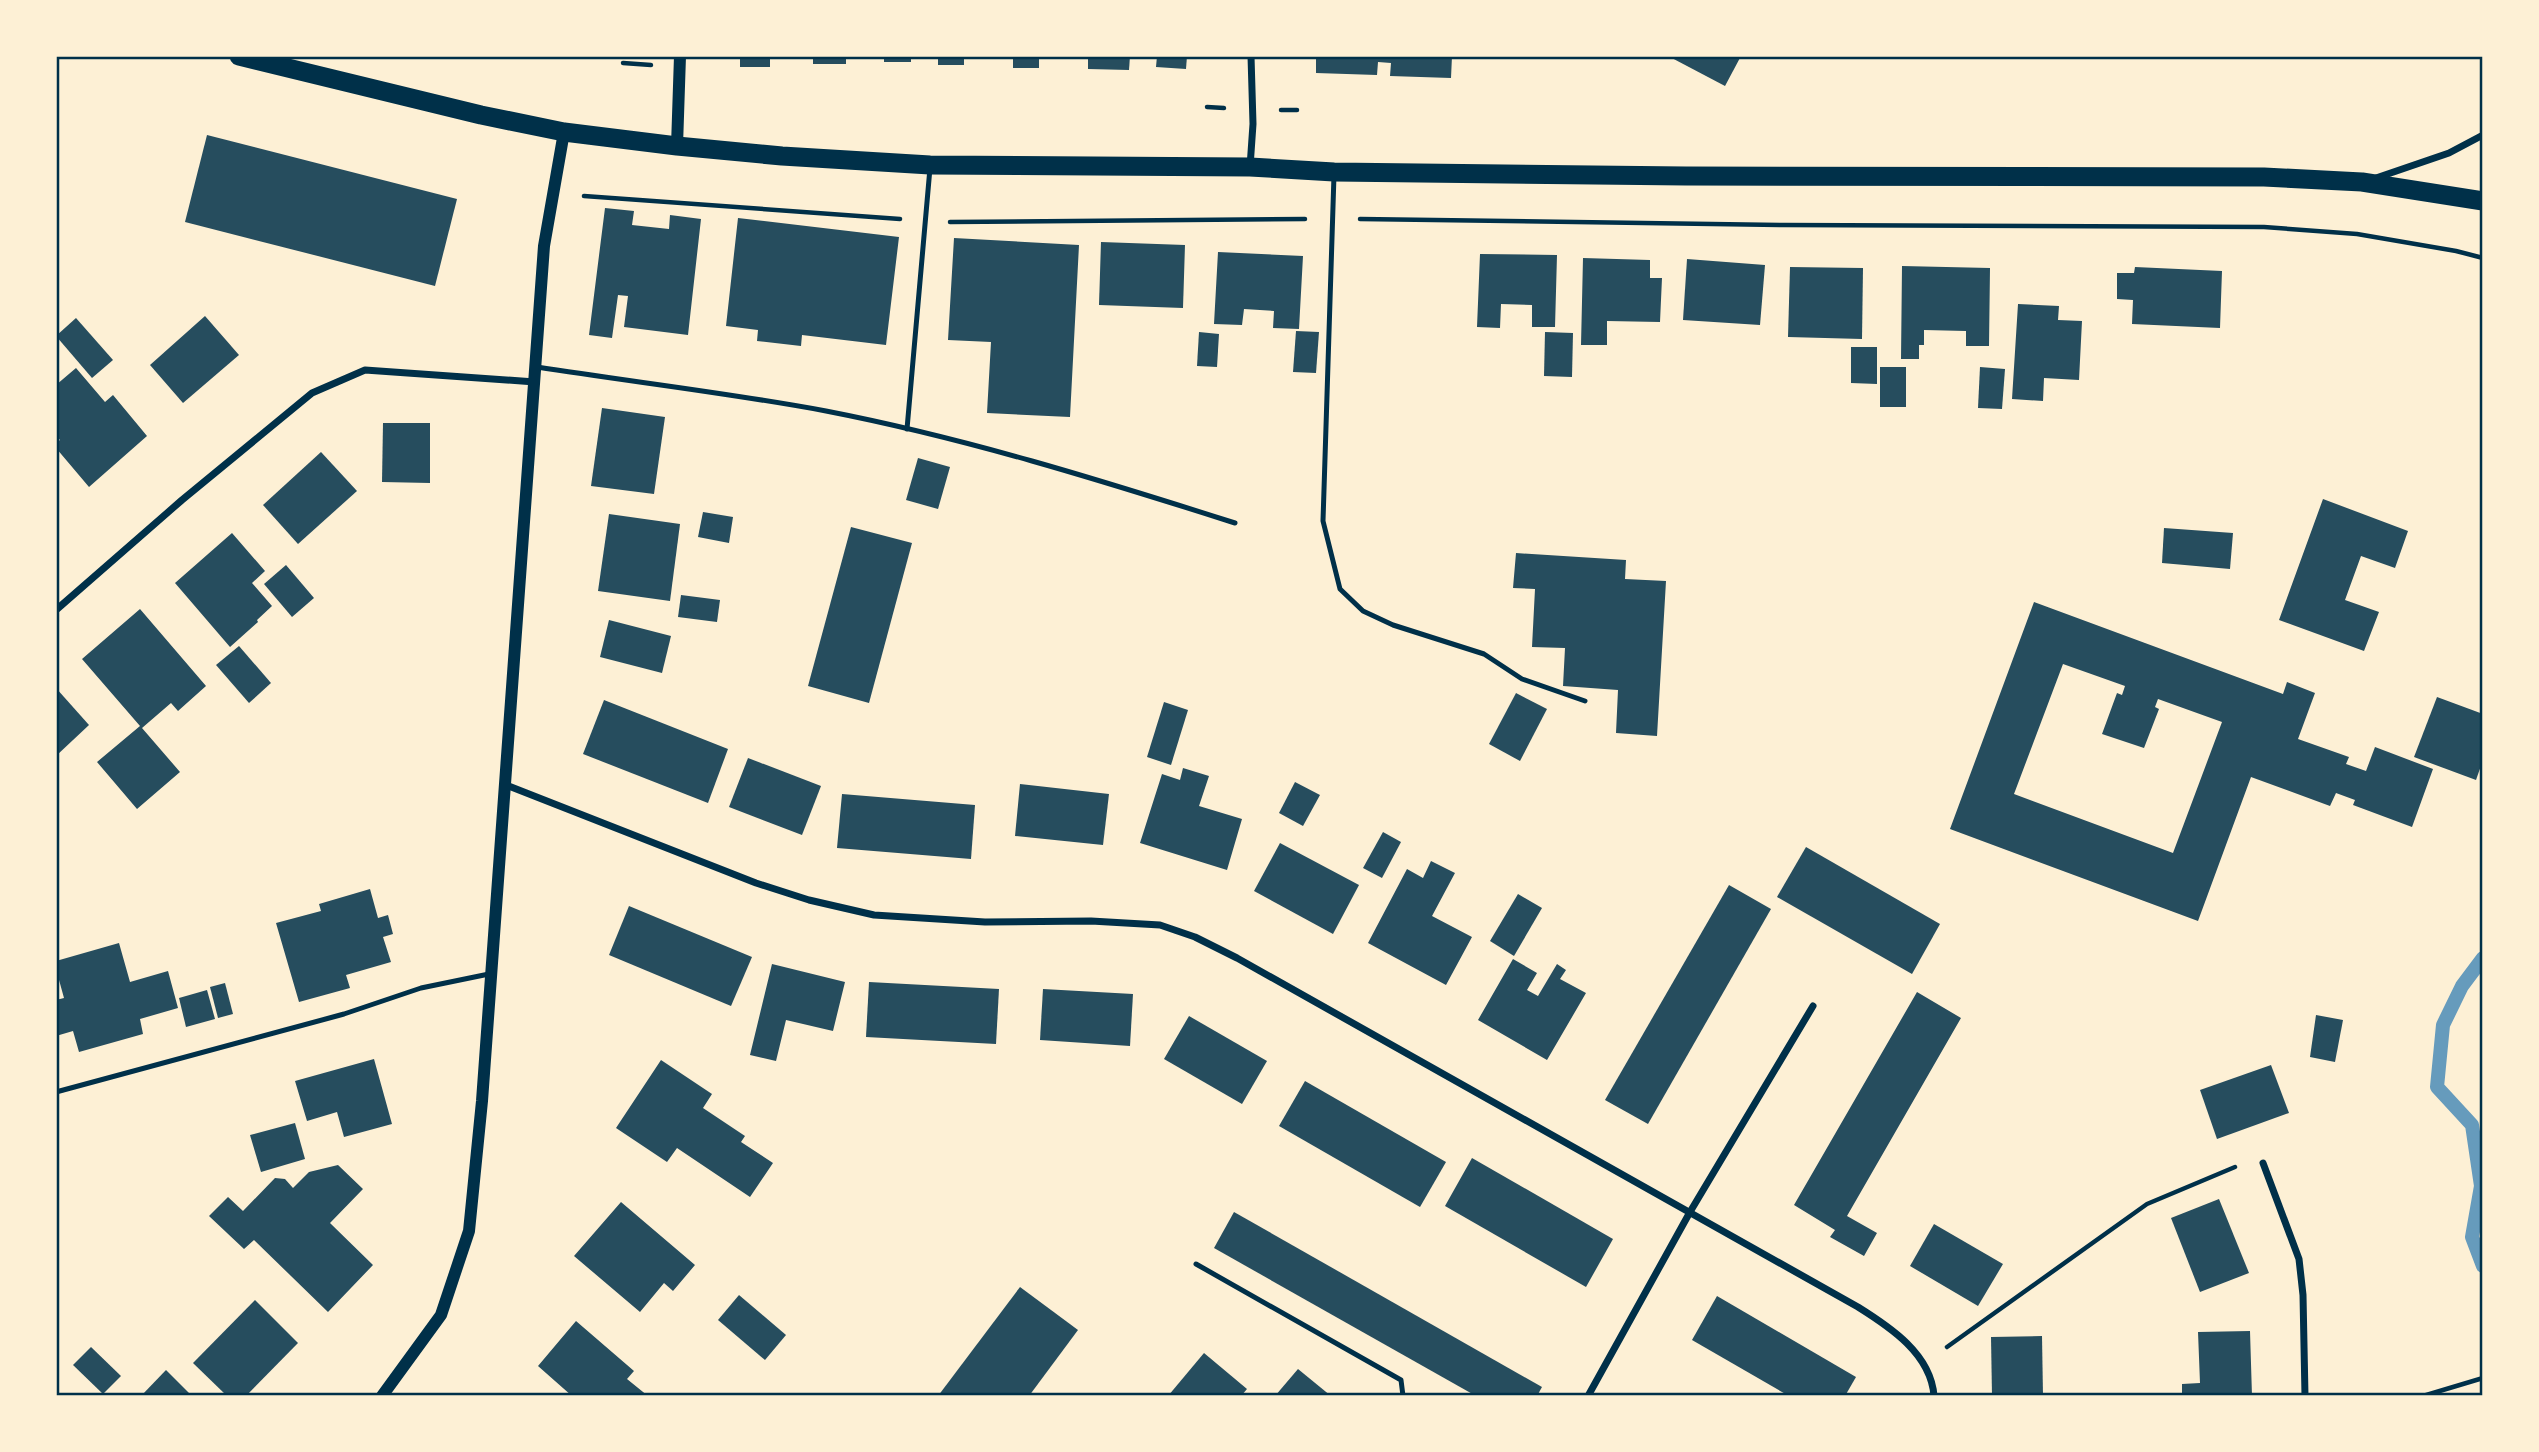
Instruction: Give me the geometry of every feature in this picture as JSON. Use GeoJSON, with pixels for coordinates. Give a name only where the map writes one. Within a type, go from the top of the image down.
{"type":"FeatureCollection","features":[{"type":"Feature","properties":{"kind":"highway"},"geometry":{"type":"LineString","coordinates":[[239,56],[481,115],[564,132],[782,156],[930,165],[1250,167],[1334,172],[1686,176],[2264,177],[2362,182],[2483,201]]}},
{"type":"Feature","properties":{"kind":"street"},"geometry":{"type":"LineString","coordinates":[[677,146],[680,56]]}},
{"type":"Feature","properties":{"kind":"street"},"geometry":{"type":"LineString","coordinates":[[1250,167],[1253,124],[1251,56]]}},
{"type":"Feature","properties":{"kind":"street"},"geometry":{"type":"LineString","coordinates":[[382,1396],[441,1315],[469,1231],[492,974],[547,221],[564,132]]}},
{"type":"Feature","properties":{"kind":"street"},"geometry":{"type":"LineString","coordinates":[[2362,182],[2449,153],[2483,135]]}},
{"type":"Feature","properties":{"kind":"street"},"geometry":{"type":"LineString","coordinates":[[56,610],[182,500],[312,393],[365,370],[535,382]]}},
{"type":"Feature","properties":{"kind":"street"},"geometry":{"type":"LineString","coordinates":[[506,785],[756,883],[809,900],[874,915],[985,922],[1091,921],[1160,925],[1183,933],[1237,958],[1893,1329],[1924,1363],[1934,1396]]}},
{"type":"Feature","properties":{"kind":"street"},"geometry":{"type":"LineString","coordinates":[[1588,1396],[1690,1212],[1813,1006]]}},
{"type":"Feature","properties":{"kind":"street"},"geometry":{"type":"LineString","coordinates":[[2263,1163],[2299,1259],[2303,1295],[2305,1396]]}},
{"type":"Feature","properties":{"kind":"lane"},"geometry":{"type":"LineString","coordinates":[[906,429],[930,165]]}},
{"type":"Feature","properties":{"kind":"lane"},"geometry":{"type":"LineString","coordinates":[[1334,172],[1323,521],[1340,589],[1363,611],[1411,632],[1484,654],[1522,679],[1586,701]]}},
{"type":"Feature","properties":{"kind":"lane"},"geometry":{"type":"LineString","coordinates":[[537,368],[824,411],[906,429],[1001,451],[1235,523]]}},
{"type":"Feature","properties":{"kind":"lane"},"geometry":{"type":"LineString","coordinates":[[56,1092],[344,1014],[421,988],[492,974]]}},
{"type":"Feature","properties":{"kind":"lane"},"geometry":{"type":"LineString","coordinates":[[1196,1264],[1401,1380],[1403,1396]]}},
{"type":"Feature","properties":{"kind":"path"},"geometry":{"type":"LineString","coordinates":[[579,195],[925,221],[1333,219],[1784,225],[2264,227],[2357,234],[2483,258]]}},
{"type":"Feature","properties":{"kind":"path"},"geometry":{"type":"LineString","coordinates":[[1924,1363],[2147,1204],[2230,1168],[2263,1163]]}},
{"type":"Feature","properties":{"kind":"path"},"geometry":{"type":"LineString","coordinates":[[2423,1396],[2483,1378]]}},
{"type":"Feature","properties":{"kind":"building"},"geometry":{"type":"Polygon","coordinates":[[[740,56],[770,56],[770,67],[740,67],[740,56]]]}},
{"type":"Feature","properties":{"kind":"building"},"geometry":{"type":"Polygon","coordinates":[[[813,56],[846,56],[846,64],[813,64],[813,56]]]}},
{"type":"Feature","properties":{"kind":"building"},"geometry":{"type":"Polygon","coordinates":[[[884,56],[911,56],[911,62],[884,62],[884,56]]]}},
{"type":"Feature","properties":{"kind":"building"},"geometry":{"type":"Polygon","coordinates":[[[938,56],[964,56],[964,65],[938,65],[938,56]]]}},
{"type":"Feature","properties":{"kind":"building"},"geometry":{"type":"Polygon","coordinates":[[[1013,56],[1039,56],[1039,68],[1013,68],[1013,56]]]}},
{"type":"Feature","properties":{"kind":"building"},"geometry":{"type":"Polygon","coordinates":[[[1088,56],[1130,56],[1129,70],[1088,69],[1088,56]]]}},
{"type":"Feature","properties":{"kind":"building"},"geometry":{"type":"Polygon","coordinates":[[[1157,56],[1187,56],[1186,69],[1156,67],[1157,56]]]}},
{"type":"Feature","properties":{"kind":"building"},"geometry":{"type":"Polygon","coordinates":[[[1316,56],[1452,56],[1451,78],[1390,76],[1391,63],[1378,62],[1377,75],[1316,73],[1316,56]]]}},
{"type":"Feature","properties":{"kind":"building"},"geometry":{"type":"Polygon","coordinates":[[[1668,56],[1741,56],[1725,86],[1668,56]]]}},
{"type":"Feature","properties":{"kind":"building"},"geometry":{"type":"Polygon","coordinates":[[[207,135],[457,199],[435,286],[185,222],[207,135]]]}},
{"type":"Feature","properties":{"kind":"building"},"geometry":{"type":"Polygon","coordinates":[[[605,208],[634,211],[632,225],[669,229],[670,215],[701,219],[688,335],[624,327],[628,296],[618,295],[612,338],[589,335],[605,208]]]}},
{"type":"Feature","properties":{"kind":"building"},"geometry":{"type":"Polygon","coordinates":[[[738,218],[899,237],[886,345],[802,335],[801,346],[757,341],[758,330],[726,326],[738,218]]]}},
{"type":"Feature","properties":{"kind":"building"},"geometry":{"type":"Polygon","coordinates":[[[954,238],[1079,245],[1070,417],[987,413],[991,342],[948,340],[954,238]]]}},
{"type":"Feature","properties":{"kind":"building"},"geometry":{"type":"Polygon","coordinates":[[[1101,242],[1185,245],[1183,308],[1099,305],[1101,242]]]}},
{"type":"Feature","properties":{"kind":"building"},"geometry":{"type":"Polygon","coordinates":[[[1218,252],[1303,256],[1299,329],[1273,328],[1274,311],[1244,309],[1242,325],[1214,324],[1218,252]]]}},
{"type":"Feature","properties":{"kind":"building"},"geometry":{"type":"Polygon","coordinates":[[[1480,254],[1557,255],[1555,327],[1532,327],[1532,305],[1501,304],[1500,328],[1477,327],[1480,254]]]}},
{"type":"Feature","properties":{"kind":"building"},"geometry":{"type":"Polygon","coordinates":[[[1583,258],[1650,260],[1650,278],[1662,278],[1660,322],[1607,321],[1607,345],[1581,345],[1583,258]]]}},
{"type":"Feature","properties":{"kind":"building"},"geometry":{"type":"Polygon","coordinates":[[[1687,259],[1765,265],[1760,325],[1683,320],[1687,259]]]}},
{"type":"Feature","properties":{"kind":"building"},"geometry":{"type":"Polygon","coordinates":[[[1902,266],[1990,268],[1989,346],[1966,346],[1966,331],[1924,330],[1924,345],[1919,345],[1919,359],[1901,359],[1902,266]]]}},
{"type":"Feature","properties":{"kind":"building"},"geometry":{"type":"Polygon","coordinates":[[[1790,267],[1863,268],[1862,339],[1788,337],[1790,267]]]}},
{"type":"Feature","properties":{"kind":"building"},"geometry":{"type":"Polygon","coordinates":[[[2135,267],[2222,271],[2220,328],[2132,324],[2133,300],[2117,299],[2117,273],[2134,273],[2135,267]]]}},
{"type":"Feature","properties":{"kind":"building"},"geometry":{"type":"Polygon","coordinates":[[[2018,304],[2059,306],[2058,320],[2082,321],[2079,380],[2044,378],[2043,401],[2012,399],[2018,304]]]}},
{"type":"Feature","properties":{"kind":"building"},"geometry":{"type":"Polygon","coordinates":[[[205,316],[239,355],[183,403],[150,365],[205,316]]]}},
{"type":"Feature","properties":{"kind":"building"},"geometry":{"type":"Polygon","coordinates":[[[76,318],[113,360],[92,378],[56,336],[76,318]]]}},
{"type":"Feature","properties":{"kind":"building"},"geometry":{"type":"Polygon","coordinates":[[[1296,331],[1319,332],[1316,373],[1293,372],[1296,331]]]}},
{"type":"Feature","properties":{"kind":"building"},"geometry":{"type":"Polygon","coordinates":[[[1199,332],[1219,334],[1217,367],[1197,366],[1199,332]]]}},
{"type":"Feature","properties":{"kind":"building"},"geometry":{"type":"Polygon","coordinates":[[[1545,332],[1573,333],[1572,377],[1544,376],[1545,332]]]}},
{"type":"Feature","properties":{"kind":"building"},"geometry":{"type":"Polygon","coordinates":[[[1851,347],[1877,347],[1877,384],[1851,383],[1851,347]]]}},
{"type":"Feature","properties":{"kind":"building"},"geometry":{"type":"Polygon","coordinates":[[[1880,367],[1906,367],[1906,407],[1880,407],[1880,367]]]}},
{"type":"Feature","properties":{"kind":"building"},"geometry":{"type":"Polygon","coordinates":[[[1980,367],[2005,369],[2002,409],[1978,408],[1980,367]]]}},
{"type":"Feature","properties":{"kind":"building"},"geometry":{"type":"Polygon","coordinates":[[[76,368],[105,402],[113,395],[147,436],[89,487],[56,448],[56,443],[60,440],[56,435],[56,385],[76,368]]]}},
{"type":"Feature","properties":{"kind":"building"},"geometry":{"type":"Polygon","coordinates":[[[602,408],[665,417],[654,494],[591,486],[602,408]]]}},
{"type":"Feature","properties":{"kind":"building"},"geometry":{"type":"Polygon","coordinates":[[[383,423],[430,423],[430,483],[382,482],[383,423]]]}},
{"type":"Feature","properties":{"kind":"building"},"geometry":{"type":"Polygon","coordinates":[[[321,452],[357,491],[298,544],[263,505],[321,452]]]}},
{"type":"Feature","properties":{"kind":"building"},"geometry":{"type":"Polygon","coordinates":[[[918,458],[950,467],[938,509],[906,500],[918,458]]]}},
{"type":"Feature","properties":{"kind":"building"},"geometry":{"type":"Polygon","coordinates":[[[2323,499],[2408,531],[2395,568],[2361,556],[2345,600],[2379,612],[2364,651],[2279,620],[2323,499]]]}},
{"type":"Feature","properties":{"kind":"building"},"geometry":{"type":"Polygon","coordinates":[[[703,512],[733,517],[729,543],[698,537],[703,512]]]}},
{"type":"Feature","properties":{"kind":"building"},"geometry":{"type":"Polygon","coordinates":[[[609,514],[680,524],[670,601],[598,591],[609,514]]]}},
{"type":"Feature","properties":{"kind":"building"},"geometry":{"type":"Polygon","coordinates":[[[851,527],[912,543],[869,703],[808,686],[851,527]]]}},
{"type":"Feature","properties":{"kind":"building"},"geometry":{"type":"Polygon","coordinates":[[[2164,528],[2233,533],[2230,569],[2162,563],[2164,528]]]}},
{"type":"Feature","properties":{"kind":"building"},"geometry":{"type":"Polygon","coordinates":[[[232,533],[265,571],[252,583],[272,606],[230,647],[175,583],[232,533]]]}},
{"type":"Feature","properties":{"kind":"building"},"geometry":{"type":"Polygon","coordinates":[[[1516,553],[1626,560],[1625,579],[1666,581],[1657,736],[1616,733],[1618,690],[1563,686],[1565,648],[1532,647],[1535,589],[1513,588],[1516,553]]]}},
{"type":"Feature","properties":{"kind":"building"},"geometry":{"type":"Polygon","coordinates":[[[286,565],[314,598],[292,617],[264,584],[286,565]]]}},
{"type":"Feature","properties":{"kind":"building"},"geometry":{"type":"Polygon","coordinates":[[[681,595],[720,600],[717,622],[678,617],[681,595]]]}},
{"type":"Feature","properties":{"kind":"building"},"geometry":{"type":"Polygon","coordinates":[[[2034,602],[2283,694],[2287,682],[2315,693],[2298,739],[2349,757],[2346,764],[2366,771],[2375,747],[2433,769],[2412,827],[2353,805],[2355,800],[2336,793],[2330,806],[2251,777],[2198,921],[1950,829],[2034,602]],[[2063,664],[2014,794],[2173,853],[2222,722],[2158,699],[2155,707],[2159,709],[2144,748],[2102,734],[2117,693],[2122,695],[2125,686],[2063,664]]]}},
{"type":"Feature","properties":{"kind":"building"},"geometry":{"type":"Polygon","coordinates":[[[140,609],[206,686],[178,711],[171,703],[142,728],[180,772],[137,809],[97,762],[140,726],[82,659],[140,609]]]}},
{"type":"Feature","properties":{"kind":"building"},"geometry":{"type":"Polygon","coordinates":[[[609,620],[671,636],[662,673],[600,657],[609,620]]]}},
{"type":"Feature","properties":{"kind":"building"},"geometry":{"type":"Polygon","coordinates":[[[239,646],[271,683],[249,703],[216,665],[239,646]]]}},
{"type":"Feature","properties":{"kind":"building"},"geometry":{"type":"Polygon","coordinates":[[[56,688],[89,725],[56,756],[56,688]]]}},
{"type":"Feature","properties":{"kind":"building"},"geometry":{"type":"Polygon","coordinates":[[[1516,693],[1547,709],[1520,761],[1489,744],[1516,693]]]}},
{"type":"Feature","properties":{"kind":"building"},"geometry":{"type":"Polygon","coordinates":[[[2437,697],[2483,714],[2483,760],[2476,780],[2414,757],[2437,697]]]}},
{"type":"Feature","properties":{"kind":"building"},"geometry":{"type":"Polygon","coordinates":[[[604,700],[728,749],[708,803],[583,754],[604,700]]]}},
{"type":"Feature","properties":{"kind":"building"},"geometry":{"type":"Polygon","coordinates":[[[1164,702],[1188,710],[1171,765],[1147,757],[1164,702]]]}},
{"type":"Feature","properties":{"kind":"building"},"geometry":{"type":"Polygon","coordinates":[[[748,758],[821,786],[802,835],[729,807],[748,758]]]}},
{"type":"Feature","properties":{"kind":"building"},"geometry":{"type":"Polygon","coordinates":[[[1183,768],[1209,776],[1199,806],[1242,819],[1227,870],[1140,843],[1162,774],[1180,780],[1183,768]]]}},
{"type":"Feature","properties":{"kind":"building"},"geometry":{"type":"Polygon","coordinates":[[[1295,782],[1320,795],[1303,826],[1279,813],[1295,782]]]}},
{"type":"Feature","properties":{"kind":"building"},"geometry":{"type":"Polygon","coordinates":[[[1020,784],[1109,794],[1103,845],[1015,836],[1020,784]]]}},
{"type":"Feature","properties":{"kind":"building"},"geometry":{"type":"Polygon","coordinates":[[[842,794],[975,805],[971,859],[837,848],[842,794]]]}},
{"type":"Feature","properties":{"kind":"building"},"geometry":{"type":"Polygon","coordinates":[[[1383,832],[1401,842],[1382,878],[1363,868],[1383,832]]]}},
{"type":"Feature","properties":{"kind":"building"},"geometry":{"type":"Polygon","coordinates":[[[1280,843],[1359,885],[1333,934],[1254,891],[1280,843]]]}},
{"type":"Feature","properties":{"kind":"building"},"geometry":{"type":"Polygon","coordinates":[[[1806,847],[1940,924],[1912,974],[1777,897],[1806,847]]]}},
{"type":"Feature","properties":{"kind":"building"},"geometry":{"type":"Polygon","coordinates":[[[1431,861],[1455,873],[1432,916],[1472,937],[1446,985],[1368,943],[1407,869],[1423,878],[1431,861]]]}},
{"type":"Feature","properties":{"kind":"building"},"geometry":{"type":"Polygon","coordinates":[[[1729,885],[1771,909],[1648,1124],[1605,1100],[1729,885]]]}},
{"type":"Feature","properties":{"kind":"building"},"geometry":{"type":"Polygon","coordinates":[[[370,889],[378,918],[388,915],[393,934],[383,937],[391,962],[346,975],[350,988],[299,1002],[276,923],[321,911],[319,904],[370,889]]]}},
{"type":"Feature","properties":{"kind":"building"},"geometry":{"type":"Polygon","coordinates":[[[1518,894],[1542,908],[1514,956],[1490,941],[1518,894]]]}},
{"type":"Feature","properties":{"kind":"building"},"geometry":{"type":"Polygon","coordinates":[[[629,906],[752,957],[731,1006],[609,955],[629,906]]]}},
{"type":"Feature","properties":{"kind":"building"},"geometry":{"type":"Polygon","coordinates":[[[119,943],[130,982],[168,971],[178,1008],[140,1019],[143,1034],[79,1052],[73,1031],[56,1036],[56,1000],[64,998],[56,961],[119,943]]]}},
{"type":"Feature","properties":{"kind":"building"},"geometry":{"type":"Polygon","coordinates":[[[1513,959],[1537,973],[1527,990],[1538,996],[1557,964],[1566,970],[1560,979],[1586,993],[1547,1060],[1478,1020],[1513,959]]]}},
{"type":"Feature","properties":{"kind":"building"},"geometry":{"type":"Polygon","coordinates":[[[772,964],[845,982],[833,1031],[786,1020],[776,1061],[750,1055],[772,964]]]}},
{"type":"Feature","properties":{"kind":"building"},"geometry":{"type":"Polygon","coordinates":[[[869,982],[999,989],[996,1044],[866,1037],[869,982]]]}},
{"type":"Feature","properties":{"kind":"building"},"geometry":{"type":"Polygon","coordinates":[[[225,983],[233,1014],[218,1018],[210,987],[225,983]]]}},
{"type":"Feature","properties":{"kind":"building"},"geometry":{"type":"Polygon","coordinates":[[[1043,989],[1133,994],[1130,1046],[1040,1040],[1043,989]]]}},
{"type":"Feature","properties":{"kind":"building"},"geometry":{"type":"Polygon","coordinates":[[[207,990],[215,1019],[186,1027],[179,998],[207,990]]]}},
{"type":"Feature","properties":{"kind":"building"},"geometry":{"type":"Polygon","coordinates":[[[1917,992],[1961,1018],[1847,1216],[1877,1233],[1864,1256],[1830,1237],[1835,1230],[1794,1205],[1917,992]]]}},
{"type":"Feature","properties":{"kind":"building"},"geometry":{"type":"Polygon","coordinates":[[[2316,1015],[2343,1020],[2335,1062],[2310,1057],[2316,1015]]]}},
{"type":"Feature","properties":{"kind":"building"},"geometry":{"type":"Polygon","coordinates":[[[1189,1016],[1267,1061],[1242,1104],[1164,1059],[1189,1016]]]}},
{"type":"Feature","properties":{"kind":"building"},"geometry":{"type":"Polygon","coordinates":[[[374,1059],[392,1124],[344,1137],[337,1112],[307,1121],[295,1081],[374,1059]]]}},
{"type":"Feature","properties":{"kind":"building"},"geometry":{"type":"Polygon","coordinates":[[[661,1060],[712,1094],[703,1108],[745,1136],[741,1142],[773,1163],[750,1197],[677,1148],[667,1162],[616,1128],[661,1060]]]}},
{"type":"Feature","properties":{"kind":"building"},"geometry":{"type":"Polygon","coordinates":[[[2271,1065],[2289,1113],[2217,1139],[2200,1090],[2271,1065]]]}},
{"type":"Feature","properties":{"kind":"building"},"geometry":{"type":"Polygon","coordinates":[[[1305,1081],[1446,1162],[1420,1207],[1279,1126],[1305,1081]]]}},
{"type":"Feature","properties":{"kind":"building"},"geometry":{"type":"Polygon","coordinates":[[[295,1123],[305,1159],[261,1172],[250,1135],[295,1123]]]}},
{"type":"Feature","properties":{"kind":"building"},"geometry":{"type":"Polygon","coordinates":[[[1472,1158],[1613,1239],[1586,1287],[1445,1206],[1472,1158]]]}},
{"type":"Feature","properties":{"kind":"building"},"geometry":{"type":"Polygon","coordinates":[[[338,1165],[363,1189],[330,1223],[373,1265],[328,1312],[254,1240],[244,1249],[209,1216],[228,1197],[243,1211],[275,1178],[285,1179],[293,1188],[309,1172],[338,1165]]]}},
{"type":"Feature","properties":{"kind":"building"},"geometry":{"type":"Polygon","coordinates":[[[2219,1199],[2249,1273],[2200,1292],[2171,1218],[2219,1199]]]}},
{"type":"Feature","properties":{"kind":"building"},"geometry":{"type":"Polygon","coordinates":[[[621,1202],[695,1265],[673,1291],[664,1283],[640,1312],[574,1256],[621,1202]]]}},
{"type":"Feature","properties":{"kind":"building"},"geometry":{"type":"Polygon","coordinates":[[[1234,1212],[1542,1387],[1537,1396],[1476,1396],[1214,1248],[1234,1212]]]}},
{"type":"Feature","properties":{"kind":"building"},"geometry":{"type":"Polygon","coordinates":[[[1934,1224],[2003,1264],[1978,1306],[1910,1266],[1934,1224]]]}},
{"type":"Feature","properties":{"kind":"building"},"geometry":{"type":"Polygon","coordinates":[[[1020,1287],[1078,1330],[1029,1396],[938,1396],[1020,1287]]]}},
{"type":"Feature","properties":{"kind":"building"},"geometry":{"type":"Polygon","coordinates":[[[739,1295],[786,1335],[765,1360],[718,1320],[739,1295]]]}},
{"type":"Feature","properties":{"kind":"building"},"geometry":{"type":"Polygon","coordinates":[[[1717,1296],[1856,1377],[1845,1396],[1789,1396],[1692,1340],[1717,1296]]]}},
{"type":"Feature","properties":{"kind":"building"},"geometry":{"type":"Polygon","coordinates":[[[255,1300],[298,1343],[246,1396],[227,1396],[193,1363],[255,1300]]]}},
{"type":"Feature","properties":{"kind":"building"},"geometry":{"type":"Polygon","coordinates":[[[576,1321],[634,1371],[627,1379],[648,1396],[572,1396],[538,1366],[576,1321]]]}},
{"type":"Feature","properties":{"kind":"building"},"geometry":{"type":"Polygon","coordinates":[[[2250,1331],[2252,1396],[2182,1396],[2182,1384],[2200,1383],[2198,1332],[2250,1331]]]}},
{"type":"Feature","properties":{"kind":"building"},"geometry":{"type":"Polygon","coordinates":[[[2042,1336],[2043,1396],[1992,1396],[1991,1337],[2042,1336]]]}},
{"type":"Feature","properties":{"kind":"building"},"geometry":{"type":"Polygon","coordinates":[[[91,1347],[121,1376],[103,1394],[73,1365],[91,1347]]]}},
{"type":"Feature","properties":{"kind":"building"},"geometry":{"type":"Polygon","coordinates":[[[1204,1353],[1247,1389],[1241,1396],[1168,1396],[1204,1353]]]}},
{"type":"Feature","properties":{"kind":"building"},"geometry":{"type":"Polygon","coordinates":[[[1298,1369],[1331,1396],[1275,1396],[1298,1369]]]}},
{"type":"Feature","properties":{"kind":"building"},"geometry":{"type":"Polygon","coordinates":[[[166,1370],[192,1396],[141,1396],[166,1370]]]}},
{"type":"Feature","properties":{"kind":"waterway"},"geometry":{"type":"LineString","coordinates":[[2483,958],[2462,986],[2443,1025],[2437,1087],[2472,1125],[2481,1186],[2472,1237],[2483,1266]]}}]}
